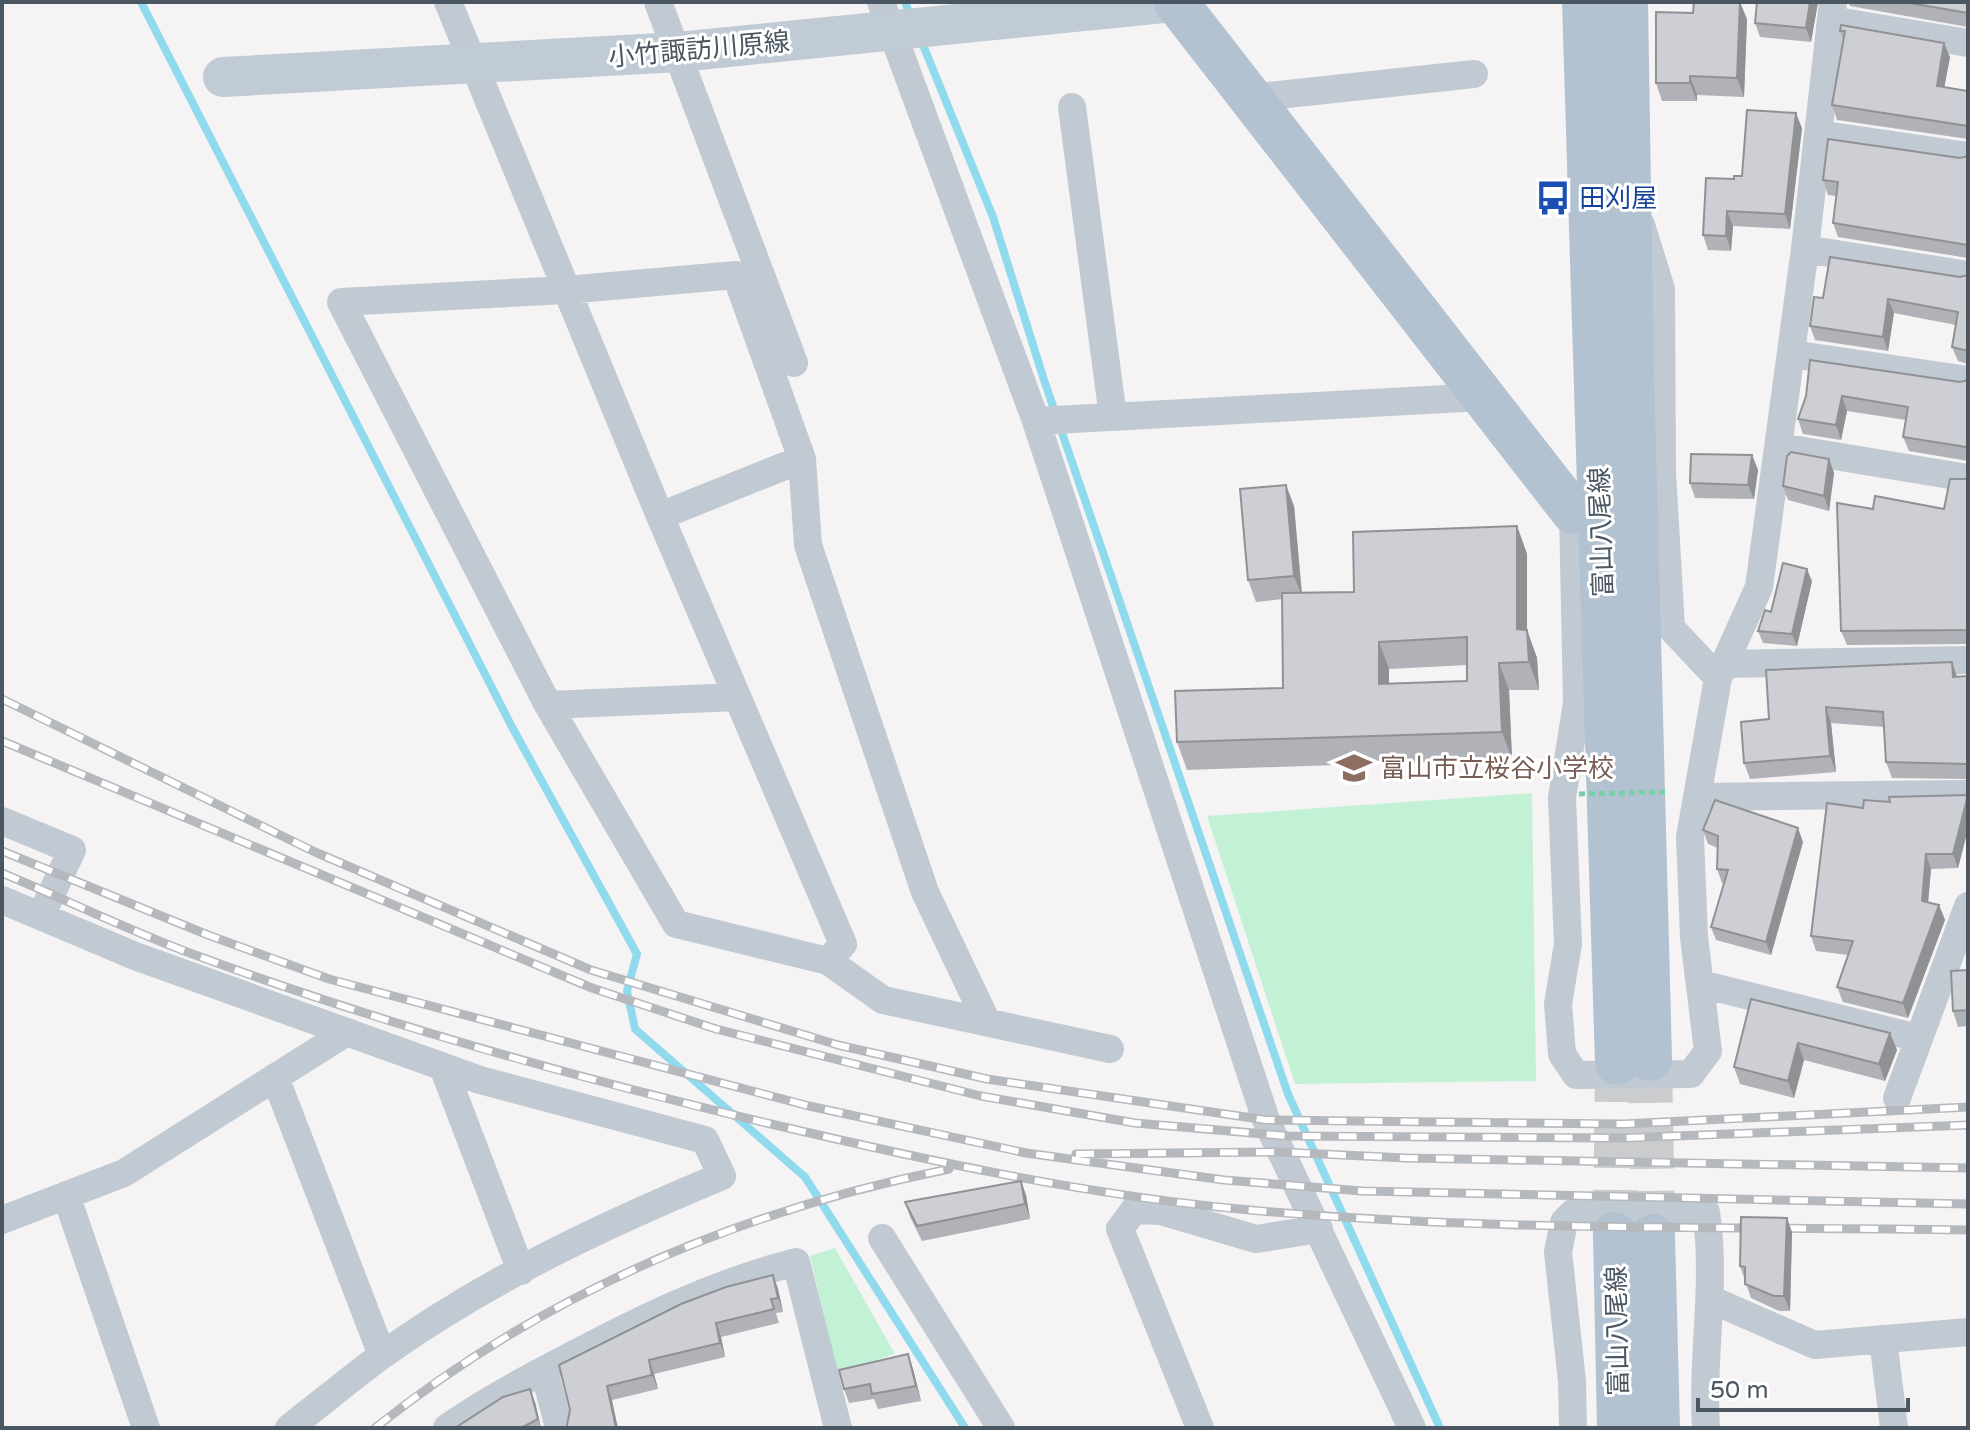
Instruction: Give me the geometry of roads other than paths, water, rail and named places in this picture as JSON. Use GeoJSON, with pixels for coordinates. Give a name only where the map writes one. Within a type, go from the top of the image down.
{"type":"FeatureCollection","features":[{"type":"Feature","properties":{"kind":"main road","name":"小竹諏訪川原線"},"geometry":{"type":"LineString","coordinates":[[223,77],[679,52],[886,17],[1175,2]]}},
{"type":"Feature","properties":{"kind":"main road","name":"富山八尾線"},"geometry":{"type":"LineString","coordinates":[[1175,2],[1573,512]]}},
{"type":"Feature","properties":{"kind":"main road","name":"富山八尾線"},"geometry":{"type":"LineString","coordinates":[[1584,2],[1634,1061],[1631,194],[1626,2]]}},
{"type":"Feature","properties":{"kind":"main road","name":"富山八尾線"},"geometry":{"type":"LineString","coordinates":[[1619,1428],[1634,1235],[1658,1428]]}},
{"type":"Feature","properties":{"kind":"street"},"geometry":{"type":"LineString","coordinates":[[448,2],[660,516],[843,944],[828,961]]}},
{"type":"Feature","properties":{"kind":"street"},"geometry":{"type":"LineString","coordinates":[[658,2],[794,363]]}},
{"type":"Feature","properties":{"kind":"street"},"geometry":{"type":"LineString","coordinates":[[1573,512],[1577,703],[1562,798],[1568,944],[1558,1004],[1562,1054],[1576,1075],[1691,1074],[1708,1051],[1694,937],[1690,837],[1721,671],[1759,587],[1792,354],[1832,11],[1968,43]]}},
{"type":"Feature","properties":{"kind":"street"},"geometry":{"type":"LineString","coordinates":[[886,17],[1036,421],[1266,1120],[1412,1428]]}},
{"type":"Feature","properties":{"kind":"street"},"geometry":{"type":"LineString","coordinates":[[1250,98],[1474,74]]}},
{"type":"Feature","properties":{"kind":"street"},"geometry":{"type":"LineString","coordinates":[[1072,107],[1113,417]]}},
{"type":"Feature","properties":{"kind":"street"},"geometry":{"type":"LineString","coordinates":[[1818,134],[1968,156]]}},
{"type":"Feature","properties":{"kind":"street"},"geometry":{"type":"LineString","coordinates":[[1631,194],[1661,289],[1662,472],[1671,628],[1721,671],[1968,660]]}},
{"type":"Feature","properties":{"kind":"street"},"geometry":{"type":"LineString","coordinates":[[1805,249],[1968,275]]}},
{"type":"Feature","properties":{"kind":"street"},"geometry":{"type":"LineString","coordinates":[[986,1020],[925,892],[808,545],[802,459],[736,275],[566,290],[341,302],[548,705],[676,924],[828,961],[883,1000],[1110,1049]]}},
{"type":"Feature","properties":{"kind":"street"},"geometry":{"type":"LineString","coordinates":[[1792,354],[1968,380]]}},
{"type":"Feature","properties":{"kind":"street"},"geometry":{"type":"LineString","coordinates":[[1036,421],[1482,397]]}},
{"type":"Feature","properties":{"kind":"street"},"geometry":{"type":"LineString","coordinates":[[1780,447],[1968,478]]}},
{"type":"Feature","properties":{"kind":"street"},"geometry":{"type":"LineString","coordinates":[[660,516],[802,459]]}},
{"type":"Feature","properties":{"kind":"street"},"geometry":{"type":"LineString","coordinates":[[548,705],[737,697]]}},
{"type":"Feature","properties":{"kind":"street"},"geometry":{"type":"LineString","coordinates":[[1698,797],[1968,794]]}},
{"type":"Feature","properties":{"kind":"street"},"geometry":{"type":"LineString","coordinates":[[2,821],[72,850],[41,916]]}},
{"type":"Feature","properties":{"kind":"street"},"geometry":{"type":"LineString","coordinates":[[2,900],[135,956],[480,1080],[705,1140],[722,1176],[629,1214],[521,1271],[382,1355],[289,1428]]}},
{"type":"Feature","properties":{"kind":"street"},"geometry":{"type":"LineString","coordinates":[[1897,1098],[1968,906]]}},
{"type":"Feature","properties":{"kind":"street"},"geometry":{"type":"LineString","coordinates":[[1701,984],[1918,1038]]}},
{"type":"Feature","properties":{"kind":"street"},"geometry":{"type":"LineString","coordinates":[[2,1220],[124,1173],[347,1032]]}},
{"type":"Feature","properties":{"kind":"street"},"geometry":{"type":"LineString","coordinates":[[443,1067],[521,1271]]}},
{"type":"Feature","properties":{"kind":"street"},"geometry":{"type":"LineString","coordinates":[[275,1077],[382,1355]]}},
{"type":"Feature","properties":{"kind":"street"},"geometry":{"type":"LineString","coordinates":[[66,1195],[146,1428]]}},
{"type":"Feature","properties":{"kind":"street"},"geometry":{"type":"LineString","coordinates":[[1200,1428],[1120,1229],[1134,1210],[1161,1211],[1256,1239],[1319,1229]]}},
{"type":"Feature","properties":{"kind":"street"},"geometry":{"type":"LineString","coordinates":[[1573,1428],[1572,1381],[1558,1252],[1569,1215],[1706,1212],[1710,1299],[1702,1376],[1706,1428]]}},
{"type":"Feature","properties":{"kind":"street"},"geometry":{"type":"LineString","coordinates":[[882,1238],[1001,1428]]}},
{"type":"Feature","properties":{"kind":"street"},"geometry":{"type":"LineString","coordinates":[[447,1428],[479,1405],[646,1316],[748,1274],[796,1262],[838,1428]]}},
{"type":"Feature","properties":{"kind":"street"},"geometry":{"type":"LineString","coordinates":[[1710,1299],[1815,1345],[1968,1332]]}},
{"type":"Feature","properties":{"kind":"street"},"geometry":{"type":"LineString","coordinates":[[1883,1339],[1894,1428]]}},
{"type":"Feature","properties":{"kind":"street"},"geometry":{"type":"LineString","coordinates":[[544,1370],[559,1428]]}},
{"type":"Feature","properties":{"kind":"waterway"},"geometry":{"type":"LineString","coordinates":[[141,2],[512,727],[637,954],[627,991],[635,1029],[805,1177],[965,1428]]}},
{"type":"Feature","properties":{"kind":"waterway"},"geometry":{"type":"LineString","coordinates":[[905,2],[911,17]]}},
{"type":"Feature","properties":{"kind":"waterway"},"geometry":{"type":"LineString","coordinates":[[921,40],[993,217],[1044,380],[1288,1094],[1440,1428]]}},
{"type":"Feature","properties":{"kind":"tunnel"},"geometry":{"type":"LineString","coordinates":[[1650,1059],[1653,1236]]}},
{"type":"Feature","properties":{"kind":"tunnel"},"geometry":{"type":"LineString","coordinates":[[1615,1234],[1617,1063]]}},
{"type":"Feature","properties":{"kind":"railway"},"geometry":{"type":"LineString","coordinates":[[2,699],[315,852],[591,970],[838,1045],[987,1079],[1266,1120],[1624,1124],[1968,1107]]}},
{"type":"Feature","properties":{"kind":"railway"},"geometry":{"type":"LineString","coordinates":[[2,741],[592,988],[716,1029],[981,1096],[1135,1123],[1288,1136],[1624,1138],[1968,1125]]}},
{"type":"Feature","properties":{"kind":"railway"},"geometry":{"type":"LineString","coordinates":[[2,851],[208,935],[329,979],[809,1106],[1026,1153],[1224,1180],[1362,1191],[1968,1204]]}},
{"type":"Feature","properties":{"kind":"railway"},"geometry":{"type":"LineString","coordinates":[[2,873],[198,956],[410,1027],[554,1069],[698,1106],[1004,1174],[1180,1203],[1330,1216],[1512,1225],[1968,1230]]}},
{"type":"Feature","properties":{"kind":"railway"},"geometry":{"type":"LineString","coordinates":[[1076,1154],[1280,1152],[1406,1158],[1968,1168]]}},
{"type":"Feature","properties":{"kind":"railway"},"geometry":{"type":"LineString","coordinates":[[375,1428],[439,1380],[506,1337],[575,1298],[646,1264],[794,1208],[949,1169]]}},
{"type":"Feature","properties":{"kind":"place","name":"田刈屋"},"geometry":{"type":"Point","coordinates":[1553,198]}},
{"type":"Feature","properties":{"kind":"place","name":"富山市立桜谷小学校"},"geometry":{"type":"Point","coordinates":[1354,768]}}]}
